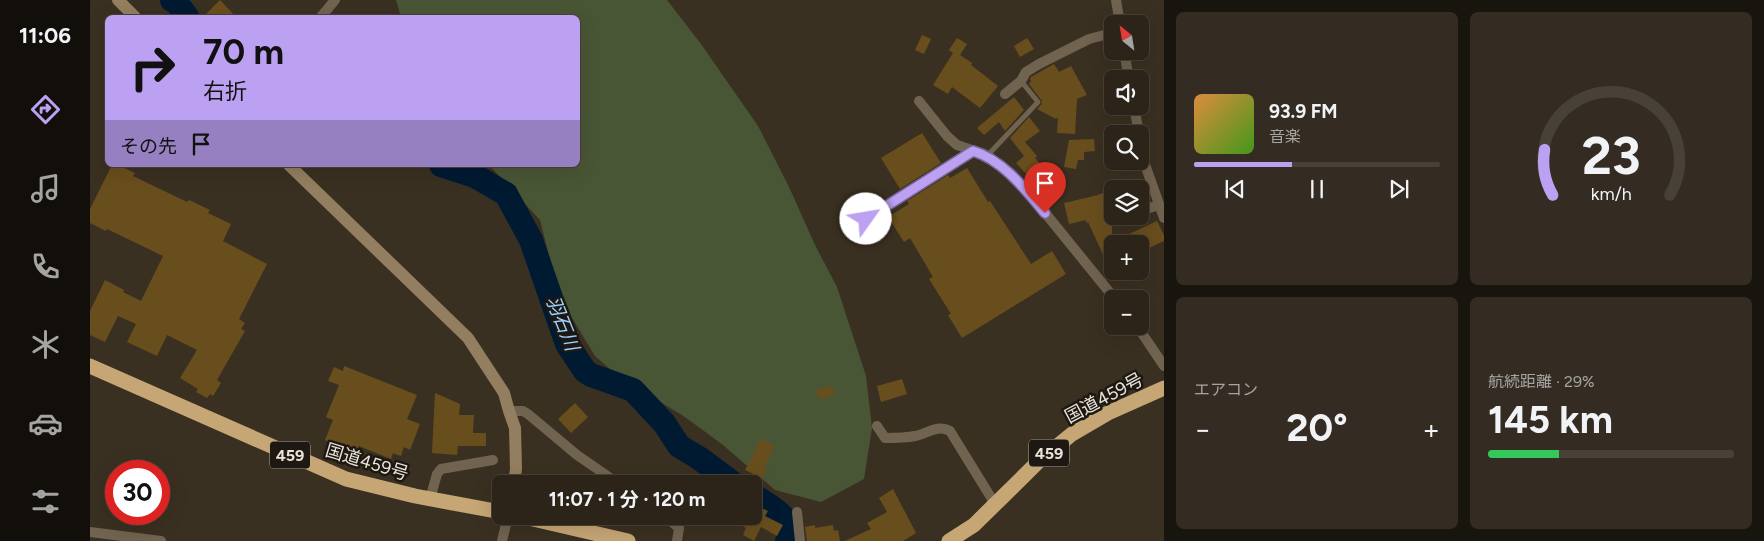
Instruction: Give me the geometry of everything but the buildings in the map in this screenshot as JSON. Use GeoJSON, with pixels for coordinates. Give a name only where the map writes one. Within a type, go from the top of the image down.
{"type":"FeatureCollection","features":[{"type":"Feature","properties":{"kind":"highway","name":"国道459号"},"geometry":{"type":"LineString","coordinates":[[90,366],[346,478],[430,499],[492,510]]}},
{"type":"Feature","properties":{"kind":"highway","name":"国道459号"},"geometry":{"type":"LineString","coordinates":[[949,541],[974,525],[1040,460],[1072,434],[1108,414],[1164,388]]}},
{"type":"Feature","properties":{"kind":"highway"},"geometry":{"type":"LineString","coordinates":[[559,525],[628,541]]}},
{"type":"Feature","properties":{"kind":"street"},"geometry":{"type":"LineString","coordinates":[[118,0],[133,15]]}},
{"type":"Feature","properties":{"kind":"street"},"geometry":{"type":"LineString","coordinates":[[322,15],[335,0]]}},
{"type":"Feature","properties":{"kind":"street"},"geometry":{"type":"LineString","coordinates":[[1116,0],[1118,15]]}},
{"type":"Feature","properties":{"kind":"street"},"geometry":{"type":"LineString","coordinates":[[1005,94],[1021,81],[1026,72],[1039,64],[1089,40],[1104,35]]}},
{"type":"Feature","properties":{"kind":"street"},"geometry":{"type":"LineString","coordinates":[[919,101],[947,136],[957,145],[986,156],[1004,169],[1033,198],[1108,290]]}},
{"type":"Feature","properties":{"kind":"street"},"geometry":{"type":"LineString","coordinates":[[866,219],[973,151]]}},
{"type":"Feature","properties":{"kind":"street"},"geometry":{"type":"LineString","coordinates":[[291,167],[468,338],[504,394],[515,428],[515,475]]}},
{"type":"Feature","properties":{"kind":"street"},"geometry":{"type":"LineString","coordinates":[[1147,170],[1164,218]]}},
{"type":"Feature","properties":{"kind":"street"},"geometry":{"type":"LineString","coordinates":[[1149,208],[1158,205]]}},
{"type":"Feature","properties":{"kind":"street"},"geometry":{"type":"LineString","coordinates":[[1143,335],[1164,366]]}},
{"type":"Feature","properties":{"kind":"street"},"geometry":{"type":"LineString","coordinates":[[510,412],[523,410],[577,455],[606,475]]}},
{"type":"Feature","properties":{"kind":"street"},"geometry":{"type":"LineString","coordinates":[[878,426],[885,438],[914,436],[934,429],[944,428],[950,431],[995,504]]}},
{"type":"Feature","properties":{"kind":"street"},"geometry":{"type":"LineString","coordinates":[[430,499],[437,474],[442,469],[493,460]]}},
{"type":"Feature","properties":{"kind":"street"},"geometry":{"type":"LineString","coordinates":[[797,512],[800,541]]}},
{"type":"Feature","properties":{"kind":"street"},"geometry":{"type":"LineString","coordinates":[[502,541],[506,525]]}},
{"type":"Feature","properties":{"kind":"street"},"geometry":{"type":"LineString","coordinates":[[676,525],[679,528],[678,541]]}},
{"type":"Feature","properties":{"kind":"street"},"geometry":{"type":"LineString","coordinates":[[90,532],[161,541]]}},
{"type":"Feature","properties":{"kind":"lane"},"geometry":{"type":"LineString","coordinates":[[986,156],[1038,102],[1021,81]]}},
{"type":"Feature","properties":{"kind":"green space"},"geometry":{"type":"Polygon","coordinates":[[[396,0],[667,0],[701,44],[758,126],[837,287],[866,376],[872,428],[864,479],[821,502],[775,490],[762,479],[762,475],[758,475],[723,445],[685,417],[618,376],[595,356],[572,318],[555,279],[540,220],[491,167],[580,167],[580,15],[400,15],[396,0]]]}},
{"type":"Feature","properties":{"kind":"waterway","name":"羽石川"},"geometry":{"type":"LineString","coordinates":[[172,0],[177,3],[186,15]]}},
{"type":"Feature","properties":{"kind":"waterway","name":"羽石川"},"geometry":{"type":"LineString","coordinates":[[447,167],[475,176],[506,194],[531,240],[567,344],[585,371],[591,375],[633,390],[664,423],[679,446],[722,475]]}},
{"type":"Feature","properties":{"kind":"waterway","name":"羽石川"},"geometry":{"type":"LineString","coordinates":[[762,501],[785,519],[789,533],[787,541]]}},
{"type":"Feature","properties":{"kind":"route"},"geometry":{"type":"LineString","coordinates":[[866,219],[973,151],[984,154],[1004,169],[1045,213]]}}]}
